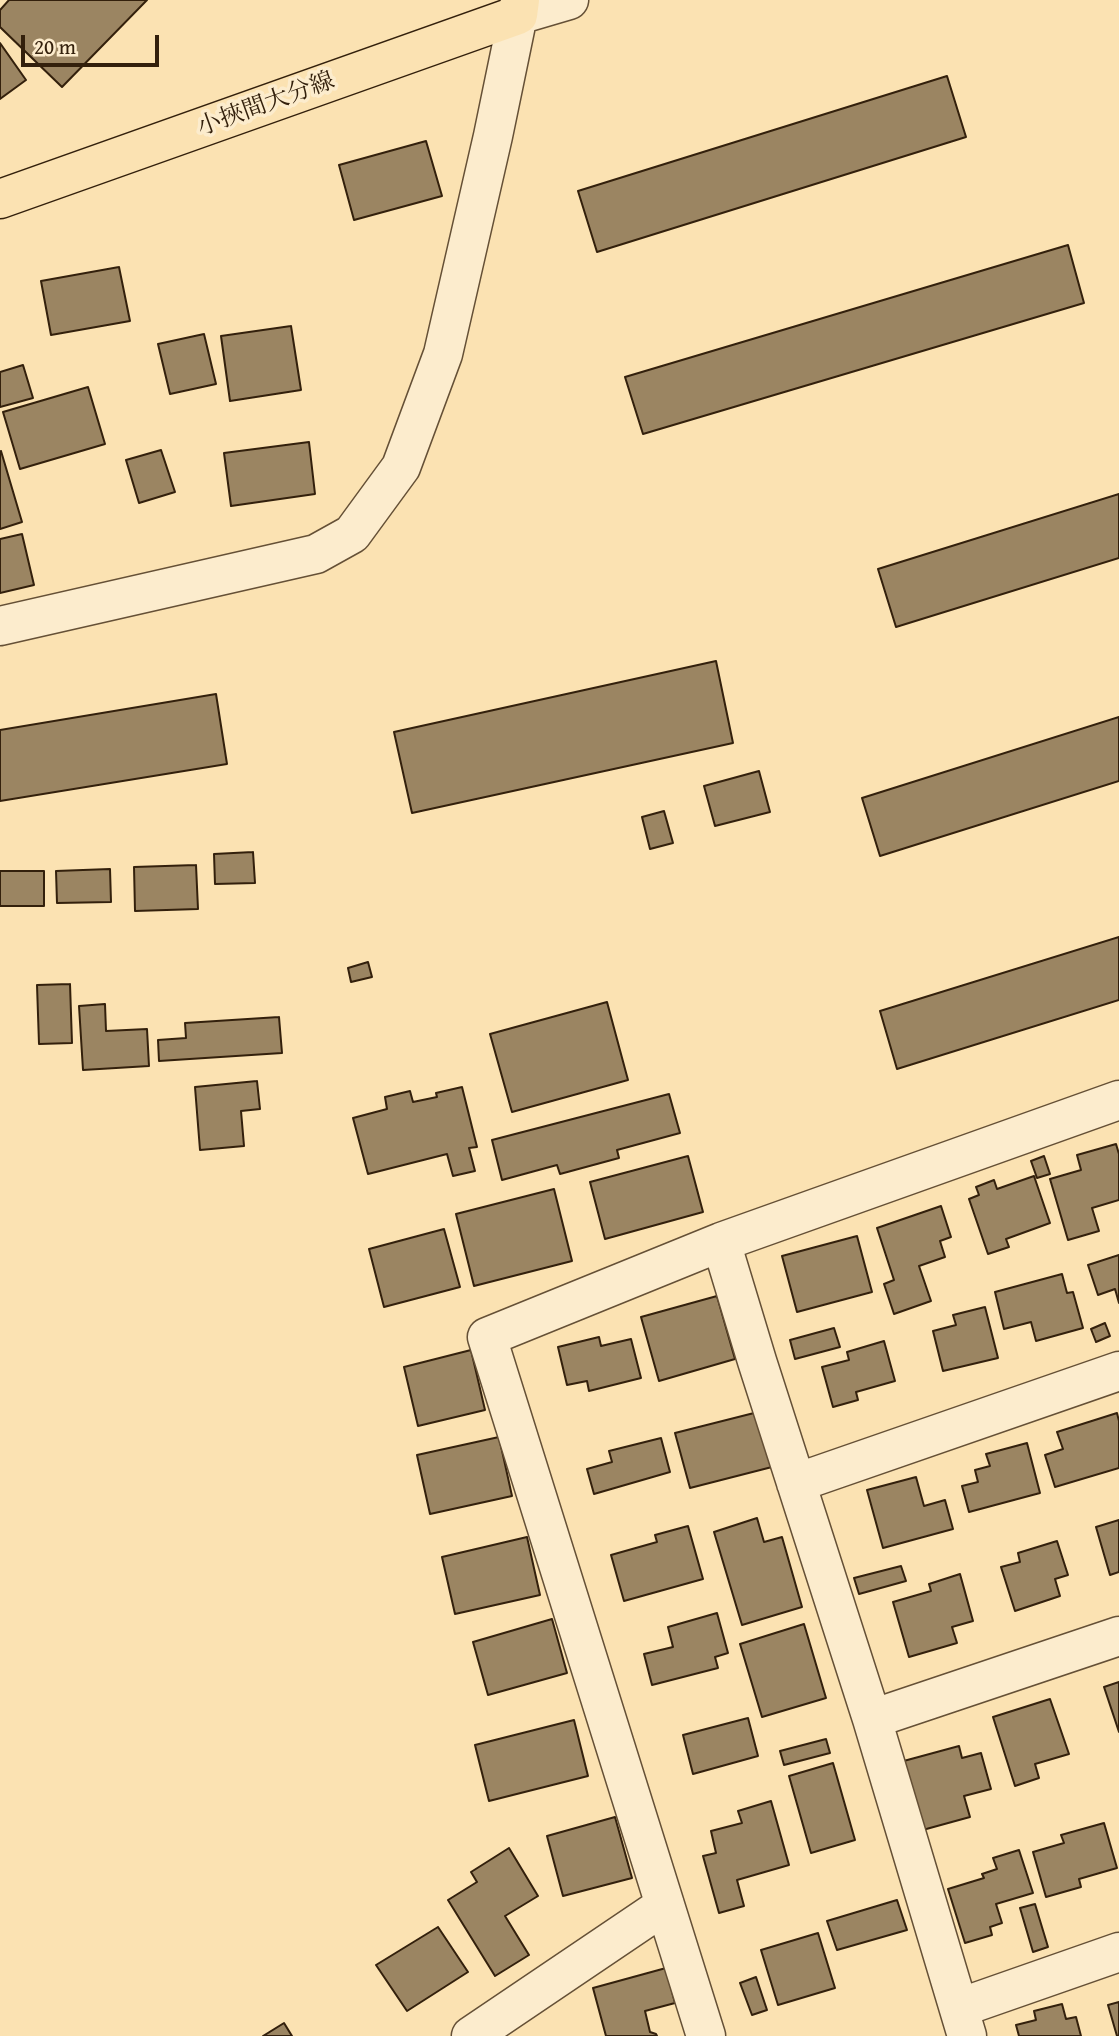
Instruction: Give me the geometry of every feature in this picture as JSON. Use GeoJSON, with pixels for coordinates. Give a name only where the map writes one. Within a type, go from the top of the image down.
{"type":"FeatureCollection","features":[{"type":"Feature","properties":{"kind":"main road","name":"小挾間大分線"},"geometry":{"type":"LineString","coordinates":[[0,199],[519,7]]}},
{"type":"Feature","properties":{"kind":"street"},"geometry":{"type":"LineString","coordinates":[[0,626],[316,554],[352,534],[401,467],[443,354],[490,150],[519,7],[569,0]]}},
{"type":"Feature","properties":{"kind":"street"},"geometry":{"type":"LineString","coordinates":[[706,2036],[487,1337],[721,1242],[1119,1100]]}},
{"type":"Feature","properties":{"kind":"street"},"geometry":{"type":"LineString","coordinates":[[721,1242],[872,1719],[963,2022],[1119,1952]]}},
{"type":"Feature","properties":{"kind":"street"},"geometry":{"type":"LineString","coordinates":[[796,1483],[1119,1371]]}},
{"type":"Feature","properties":{"kind":"street"},"geometry":{"type":"LineString","coordinates":[[872,1719],[1119,1636]]}},
{"type":"Feature","properties":{"kind":"street"},"geometry":{"type":"LineString","coordinates":[[471,2036],[664,1905]]}},
{"type":"Feature","properties":{"kind":"building"},"geometry":{"type":"Polygon","coordinates":[[[9,0],[147,0],[62,87],[0,27],[0,10],[9,0]]]}},
{"type":"Feature","properties":{"kind":"building"},"geometry":{"type":"Polygon","coordinates":[[[0,43],[26,80],[0,99],[0,43]]]}},
{"type":"Feature","properties":{"kind":"building"},"geometry":{"type":"Polygon","coordinates":[[[947,76],[966,137],[597,252],[578,191],[947,76]]]}},
{"type":"Feature","properties":{"kind":"building"},"geometry":{"type":"Polygon","coordinates":[[[426,141],[442,196],[354,220],[339,165],[426,141]]]}},
{"type":"Feature","properties":{"kind":"building"},"geometry":{"type":"Polygon","coordinates":[[[1068,245],[1084,303],[643,434],[625,377],[1068,245]]]}},
{"type":"Feature","properties":{"kind":"building"},"geometry":{"type":"Polygon","coordinates":[[[119,267],[130,321],[51,335],[41,281],[119,267]]]}},
{"type":"Feature","properties":{"kind":"building"},"geometry":{"type":"Polygon","coordinates":[[[291,326],[301,390],[230,401],[221,336],[291,326]]]}},
{"type":"Feature","properties":{"kind":"building"},"geometry":{"type":"Polygon","coordinates":[[[204,334],[216,384],[170,394],[158,344],[204,334]]]}},
{"type":"Feature","properties":{"kind":"building"},"geometry":{"type":"Polygon","coordinates":[[[23,365],[33,398],[0,407],[0,372],[23,365]]]}},
{"type":"Feature","properties":{"kind":"building"},"geometry":{"type":"Polygon","coordinates":[[[88,387],[105,444],[20,469],[3,412],[88,387]]]}},
{"type":"Feature","properties":{"kind":"building"},"geometry":{"type":"Polygon","coordinates":[[[309,442],[315,494],[231,506],[224,453],[309,442]]]}},
{"type":"Feature","properties":{"kind":"building"},"geometry":{"type":"Polygon","coordinates":[[[161,450],[175,492],[139,503],[126,460],[161,450]]]}},
{"type":"Feature","properties":{"kind":"building"},"geometry":{"type":"Polygon","coordinates":[[[0,452],[22,522],[0,529],[0,452]]]}},
{"type":"Feature","properties":{"kind":"building"},"geometry":{"type":"Polygon","coordinates":[[[1119,494],[1119,558],[896,627],[878,569],[1119,494]]]}},
{"type":"Feature","properties":{"kind":"building"},"geometry":{"type":"Polygon","coordinates":[[[22,534],[34,585],[0,593],[0,539],[22,534]]]}},
{"type":"Feature","properties":{"kind":"building"},"geometry":{"type":"Polygon","coordinates":[[[716,661],[733,743],[412,813],[394,732],[716,661]]]}},
{"type":"Feature","properties":{"kind":"building"},"geometry":{"type":"Polygon","coordinates":[[[216,694],[227,764],[0,801],[0,730],[216,694]]]}},
{"type":"Feature","properties":{"kind":"building"},"geometry":{"type":"Polygon","coordinates":[[[1119,717],[1119,781],[880,856],[862,798],[1119,717]]]}},
{"type":"Feature","properties":{"kind":"building"},"geometry":{"type":"Polygon","coordinates":[[[759,771],[770,812],[715,826],[704,786],[759,771]]]}},
{"type":"Feature","properties":{"kind":"building"},"geometry":{"type":"Polygon","coordinates":[[[664,811],[673,843],[650,849],[642,817],[664,811]]]}},
{"type":"Feature","properties":{"kind":"building"},"geometry":{"type":"Polygon","coordinates":[[[253,852],[255,883],[215,884],[214,854],[253,852]]]}},
{"type":"Feature","properties":{"kind":"building"},"geometry":{"type":"Polygon","coordinates":[[[196,865],[198,909],[135,911],[134,867],[196,865]]]}},
{"type":"Feature","properties":{"kind":"building"},"geometry":{"type":"Polygon","coordinates":[[[110,869],[111,902],[57,903],[56,871],[110,869]]]}},
{"type":"Feature","properties":{"kind":"building"},"geometry":{"type":"Polygon","coordinates":[[[0,871],[44,871],[44,906],[0,906],[0,871]]]}},
{"type":"Feature","properties":{"kind":"building"},"geometry":{"type":"Polygon","coordinates":[[[1119,937],[1119,1000],[897,1069],[880,1011],[1119,937]]]}},
{"type":"Feature","properties":{"kind":"building"},"geometry":{"type":"Polygon","coordinates":[[[368,962],[372,977],[351,982],[348,968],[368,962]]]}},
{"type":"Feature","properties":{"kind":"building"},"geometry":{"type":"Polygon","coordinates":[[[70,984],[72,1043],[39,1044],[37,985],[70,984]]]}},
{"type":"Feature","properties":{"kind":"building"},"geometry":{"type":"Polygon","coordinates":[[[607,1002],[628,1080],[512,1112],[490,1034],[607,1002]]]}},
{"type":"Feature","properties":{"kind":"building"},"geometry":{"type":"Polygon","coordinates":[[[105,1004],[106,1031],[147,1029],[149,1066],[83,1070],[79,1006],[105,1004]]]}},
{"type":"Feature","properties":{"kind":"building"},"geometry":{"type":"Polygon","coordinates":[[[279,1017],[282,1053],[159,1061],[158,1040],[186,1038],[185,1023],[279,1017]]]}},
{"type":"Feature","properties":{"kind":"building"},"geometry":{"type":"Polygon","coordinates":[[[257,1081],[260,1109],[241,1111],[244,1146],[200,1150],[195,1087],[257,1081]]]}},
{"type":"Feature","properties":{"kind":"building"},"geometry":{"type":"Polygon","coordinates":[[[462,1087],[477,1147],[469,1148],[475,1171],[453,1176],[447,1154],[368,1174],[353,1118],[387,1109],[385,1097],[410,1091],[413,1102],[437,1097],[436,1093],[462,1087]]]}},
{"type":"Feature","properties":{"kind":"building"},"geometry":{"type":"Polygon","coordinates":[[[669,1094],[680,1133],[617,1150],[619,1158],[560,1174],[557,1165],[502,1180],[492,1140],[669,1094]]]}},
{"type":"Feature","properties":{"kind":"building"},"geometry":{"type":"Polygon","coordinates":[[[1116,1144],[1119,1154],[1119,1200],[1092,1208],[1099,1231],[1068,1240],[1050,1179],[1081,1170],[1077,1155],[1116,1144]]]}},
{"type":"Feature","properties":{"kind":"building"},"geometry":{"type":"Polygon","coordinates":[[[688,1156],[703,1212],[605,1239],[590,1182],[688,1156]]]}},
{"type":"Feature","properties":{"kind":"building"},"geometry":{"type":"Polygon","coordinates":[[[1044,1156],[1050,1174],[1037,1178],[1031,1161],[1044,1156]]]}},
{"type":"Feature","properties":{"kind":"building"},"geometry":{"type":"Polygon","coordinates":[[[1034,1176],[1050,1223],[1006,1239],[1009,1247],[988,1254],[969,1199],[979,1195],[976,1187],[994,1180],[997,1189],[1034,1176]]]}},
{"type":"Feature","properties":{"kind":"building"},"geometry":{"type":"Polygon","coordinates":[[[554,1189],[572,1261],[474,1286],[456,1214],[554,1189]]]}},
{"type":"Feature","properties":{"kind":"building"},"geometry":{"type":"Polygon","coordinates":[[[941,1206],[951,1237],[940,1241],[945,1257],[919,1266],[931,1301],[894,1314],[884,1284],[894,1280],[877,1228],[941,1206]]]}},
{"type":"Feature","properties":{"kind":"building"},"geometry":{"type":"Polygon","coordinates":[[[444,1229],[460,1287],[384,1307],[369,1249],[444,1229]]]}},
{"type":"Feature","properties":{"kind":"building"},"geometry":{"type":"Polygon","coordinates":[[[857,1236],[872,1292],[797,1312],[782,1256],[857,1236]]]}},
{"type":"Feature","properties":{"kind":"building"},"geometry":{"type":"Polygon","coordinates":[[[1119,1255],[1119,1303],[1115,1289],[1098,1295],[1088,1265],[1119,1255]]]}},
{"type":"Feature","properties":{"kind":"building"},"geometry":{"type":"Polygon","coordinates":[[[1062,1274],[1067,1293],[1073,1292],[1083,1328],[1036,1341],[1031,1322],[1004,1329],[995,1292],[1062,1274]]]}},
{"type":"Feature","properties":{"kind":"building"},"geometry":{"type":"Polygon","coordinates":[[[717,1296],[735,1359],[659,1381],[641,1317],[717,1296]]]}},
{"type":"Feature","properties":{"kind":"building"},"geometry":{"type":"Polygon","coordinates":[[[985,1307],[998,1358],[943,1371],[933,1331],[956,1325],[953,1315],[985,1307]]]}},
{"type":"Feature","properties":{"kind":"building"},"geometry":{"type":"Polygon","coordinates":[[[1105,1323],[1110,1336],[1096,1342],[1091,1329],[1105,1323]]]}},
{"type":"Feature","properties":{"kind":"building"},"geometry":{"type":"Polygon","coordinates":[[[834,1328],[840,1347],[795,1359],[790,1340],[834,1328]]]}},
{"type":"Feature","properties":{"kind":"building"},"geometry":{"type":"Polygon","coordinates":[[[599,1337],[601,1346],[631,1339],[641,1378],[589,1391],[587,1381],[567,1385],[558,1347],[599,1337]]]}},
{"type":"Feature","properties":{"kind":"building"},"geometry":{"type":"Polygon","coordinates":[[[884,1341],[895,1381],[856,1392],[858,1400],[833,1407],[822,1367],[849,1360],[847,1352],[884,1341]]]}},
{"type":"Feature","properties":{"kind":"building"},"geometry":{"type":"Polygon","coordinates":[[[471,1350],[485,1410],[418,1426],[404,1367],[471,1350]]]}},
{"type":"Feature","properties":{"kind":"building"},"geometry":{"type":"Polygon","coordinates":[[[758,1412],[772,1467],[690,1488],[675,1433],[758,1412]]]}},
{"type":"Feature","properties":{"kind":"building"},"geometry":{"type":"Polygon","coordinates":[[[1117,1413],[1119,1468],[1055,1487],[1045,1455],[1063,1449],[1057,1432],[1117,1413]]]}},
{"type":"Feature","properties":{"kind":"building"},"geometry":{"type":"Polygon","coordinates":[[[499,1437],[512,1496],[430,1514],[417,1455],[499,1437]]]}},
{"type":"Feature","properties":{"kind":"building"},"geometry":{"type":"Polygon","coordinates":[[[661,1438],[670,1472],[594,1494],[587,1469],[612,1462],[609,1451],[661,1438]]]}},
{"type":"Feature","properties":{"kind":"building"},"geometry":{"type":"Polygon","coordinates":[[[1027,1443],[1040,1493],[969,1512],[962,1486],[978,1482],[975,1470],[990,1466],[986,1454],[1027,1443]]]}},
{"type":"Feature","properties":{"kind":"building"},"geometry":{"type":"Polygon","coordinates":[[[916,1477],[924,1506],[945,1500],[953,1529],[883,1548],[867,1490],[916,1477]]]}},
{"type":"Feature","properties":{"kind":"building"},"geometry":{"type":"Polygon","coordinates":[[[757,1518],[764,1542],[782,1537],[802,1607],[742,1625],[714,1532],[757,1518]]]}},
{"type":"Feature","properties":{"kind":"building"},"geometry":{"type":"Polygon","coordinates":[[[1119,1520],[1119,1572],[1110,1575],[1096,1527],[1119,1520]]]}},
{"type":"Feature","properties":{"kind":"building"},"geometry":{"type":"Polygon","coordinates":[[[688,1526],[703,1579],[624,1601],[611,1555],[657,1542],[655,1535],[688,1526]]]}},
{"type":"Feature","properties":{"kind":"building"},"geometry":{"type":"Polygon","coordinates":[[[527,1537],[540,1595],[455,1614],[442,1557],[527,1537]]]}},
{"type":"Feature","properties":{"kind":"building"},"geometry":{"type":"Polygon","coordinates":[[[1057,1541],[1068,1575],[1055,1579],[1060,1596],[1015,1611],[1001,1567],[1020,1562],[1018,1553],[1057,1541]]]}},
{"type":"Feature","properties":{"kind":"building"},"geometry":{"type":"Polygon","coordinates":[[[901,1566],[906,1581],[859,1594],[854,1578],[901,1566]]]}},
{"type":"Feature","properties":{"kind":"building"},"geometry":{"type":"Polygon","coordinates":[[[960,1574],[973,1621],[952,1627],[957,1643],[909,1657],[893,1602],[931,1591],[929,1584],[960,1574]]]}},
{"type":"Feature","properties":{"kind":"building"},"geometry":{"type":"Polygon","coordinates":[[[717,1613],[728,1653],[715,1657],[718,1668],[652,1685],[644,1654],[673,1647],[668,1627],[717,1613]]]}},
{"type":"Feature","properties":{"kind":"building"},"geometry":{"type":"Polygon","coordinates":[[[552,1619],[567,1673],[488,1695],[473,1642],[552,1619]]]}},
{"type":"Feature","properties":{"kind":"building"},"geometry":{"type":"Polygon","coordinates":[[[804,1624],[826,1698],[762,1717],[740,1644],[804,1624]]]}},
{"type":"Feature","properties":{"kind":"building"},"geometry":{"type":"Polygon","coordinates":[[[1119,1682],[1119,1732],[1104,1687],[1119,1682]]]}},
{"type":"Feature","properties":{"kind":"building"},"geometry":{"type":"Polygon","coordinates":[[[1050,1699],[1069,1754],[1035,1764],[1039,1778],[1015,1786],[993,1717],[1050,1699]]]}},
{"type":"Feature","properties":{"kind":"building"},"geometry":{"type":"Polygon","coordinates":[[[748,1718],[758,1756],[693,1774],[683,1735],[748,1718]]]}},
{"type":"Feature","properties":{"kind":"building"},"geometry":{"type":"Polygon","coordinates":[[[574,1720],[588,1776],[489,1801],[475,1745],[574,1720]]]}},
{"type":"Feature","properties":{"kind":"building"},"geometry":{"type":"Polygon","coordinates":[[[826,1739],[830,1753],[784,1765],[780,1751],[826,1739]]]}},
{"type":"Feature","properties":{"kind":"building"},"geometry":{"type":"Polygon","coordinates":[[[959,1746],[962,1758],[981,1753],[991,1789],[964,1796],[970,1817],[919,1831],[900,1762],[959,1746]]]}},
{"type":"Feature","properties":{"kind":"building"},"geometry":{"type":"Polygon","coordinates":[[[833,1763],[855,1840],[811,1853],[789,1776],[833,1763]]]}},
{"type":"Feature","properties":{"kind":"building"},"geometry":{"type":"Polygon","coordinates":[[[771,1801],[789,1865],[737,1880],[744,1906],[719,1913],[703,1856],[716,1853],[711,1831],[742,1823],[738,1811],[771,1801]]]}},
{"type":"Feature","properties":{"kind":"building"},"geometry":{"type":"Polygon","coordinates":[[[615,1817],[632,1878],[563,1896],[547,1836],[615,1817]]]}},
{"type":"Feature","properties":{"kind":"building"},"geometry":{"type":"Polygon","coordinates":[[[1104,1823],[1117,1868],[1079,1879],[1081,1887],[1046,1897],[1033,1852],[1064,1843],[1061,1835],[1104,1823]]]}},
{"type":"Feature","properties":{"kind":"building"},"geometry":{"type":"Polygon","coordinates":[[[509,1848],[538,1896],[505,1916],[529,1955],[495,1976],[448,1900],[477,1882],[471,1872],[509,1848]]]}},
{"type":"Feature","properties":{"kind":"building"},"geometry":{"type":"Polygon","coordinates":[[[1019,1850],[1033,1893],[996,1904],[1002,1923],[990,1927],[992,1935],[965,1943],[948,1889],[984,1878],[982,1874],[997,1869],[993,1858],[1019,1850]]]}},
{"type":"Feature","properties":{"kind":"building"},"geometry":{"type":"Polygon","coordinates":[[[897,1900],[907,1930],[837,1950],[827,1921],[897,1900]]]}},
{"type":"Feature","properties":{"kind":"building"},"geometry":{"type":"Polygon","coordinates":[[[1035,1904],[1048,1947],[1033,1952],[1020,1908],[1035,1904]]]}},
{"type":"Feature","properties":{"kind":"building"},"geometry":{"type":"Polygon","coordinates":[[[438,1927],[468,1972],[407,2011],[376,1965],[438,1927]]]}},
{"type":"Feature","properties":{"kind":"building"},"geometry":{"type":"Polygon","coordinates":[[[818,1933],[835,1988],[778,2005],[761,1950],[818,1933]]]}},
{"type":"Feature","properties":{"kind":"building"},"geometry":{"type":"Polygon","coordinates":[[[666,1968],[675,2003],[645,2011],[650,2032],[657,2036],[606,2036],[593,1988],[666,1968]]]}},
{"type":"Feature","properties":{"kind":"building"},"geometry":{"type":"Polygon","coordinates":[[[756,1977],[767,2010],[752,2015],[740,1983],[756,1977]]]}},
{"type":"Feature","properties":{"kind":"building"},"geometry":{"type":"Polygon","coordinates":[[[1119,2002],[1119,2036],[1117,2036],[1108,2005],[1119,2002]]]}},
{"type":"Feature","properties":{"kind":"building"},"geometry":{"type":"Polygon","coordinates":[[[1062,2004],[1066,2019],[1076,2017],[1081,2036],[1019,2036],[1016,2025],[1036,2020],[1034,2011],[1062,2004]]]}},
{"type":"Feature","properties":{"kind":"building"},"geometry":{"type":"Polygon","coordinates":[[[284,2023],[292,2036],[263,2036],[284,2023]]]}}]}
